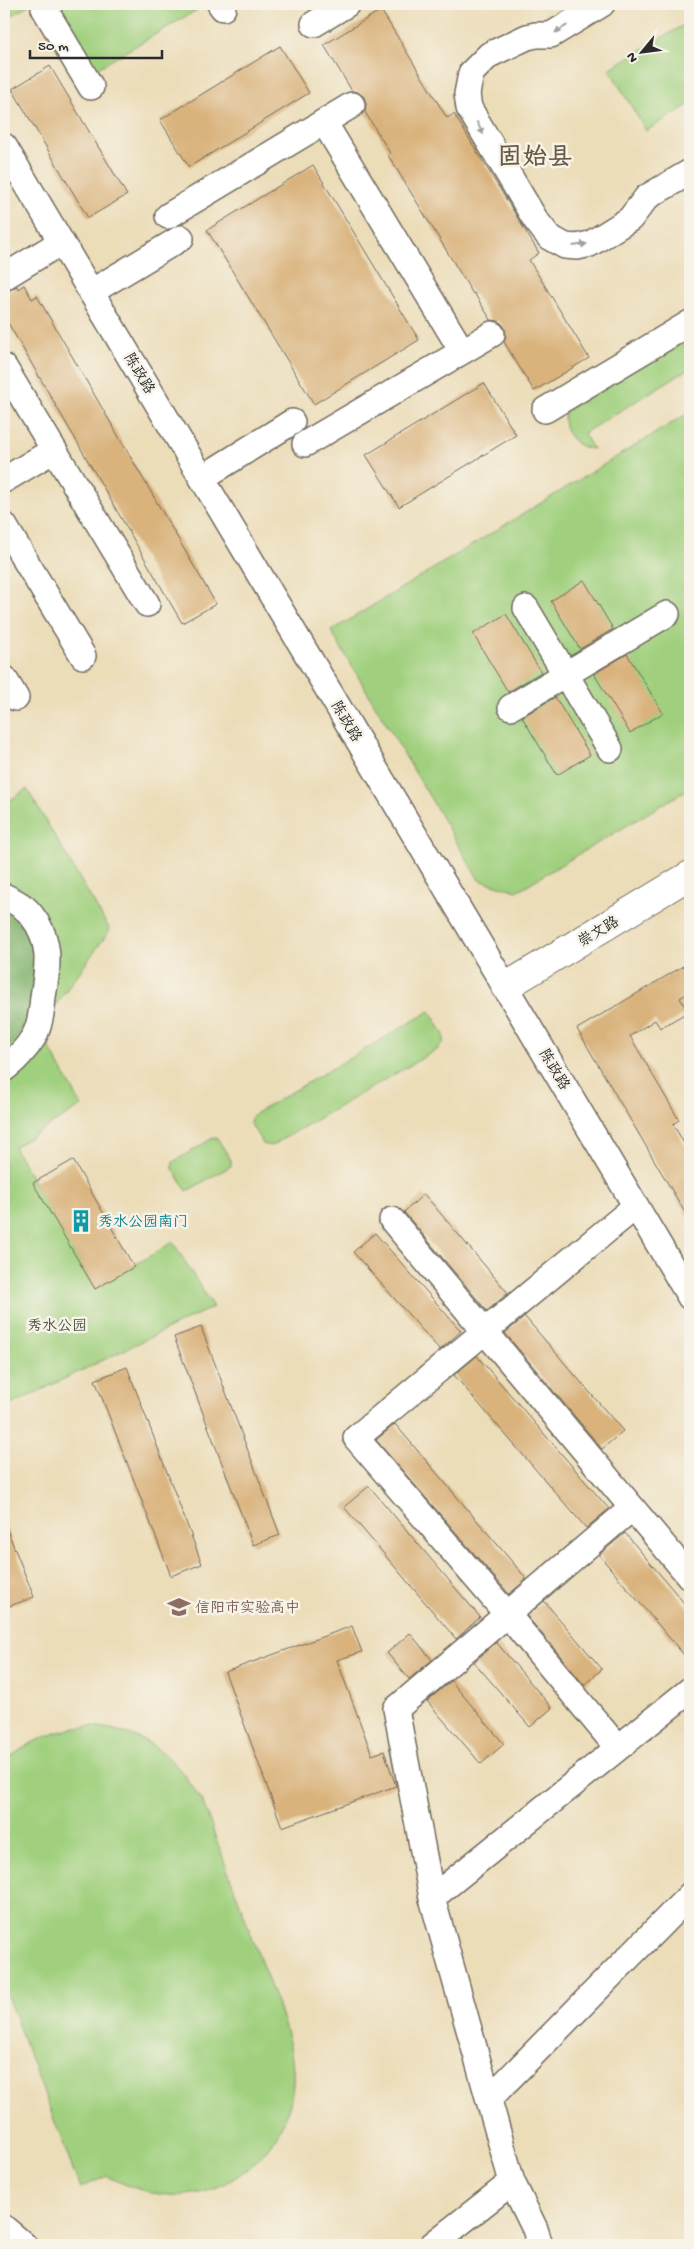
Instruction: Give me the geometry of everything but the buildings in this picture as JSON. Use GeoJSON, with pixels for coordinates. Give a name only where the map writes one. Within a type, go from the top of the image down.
{"type":"FeatureCollection","features":[{"type":"Feature","properties":{"kind":"main road","name":"崇文路"},"geometry":{"type":"LineString","coordinates":[[505,987],[690,875]]}},
{"type":"Feature","properties":{"kind":"street"},"geometry":{"type":"LineString","coordinates":[[50,4],[44,8],[91,87]]}},
{"type":"Feature","properties":{"kind":"street"},"geometry":{"type":"LineString","coordinates":[[314,24],[347,4]]}},
{"type":"Feature","properties":{"kind":"street"},"geometry":{"type":"LineString","coordinates":[[602,4],[551,36],[536,35],[527,37],[489,55],[471,73],[467,94],[469,108],[535,219],[549,237],[565,246],[578,247],[590,244],[630,219],[647,197],[690,172]]}},
{"type":"Feature","properties":{"kind":"street"},"geometry":{"type":"LineString","coordinates":[[168,216],[352,104]]}},
{"type":"Feature","properties":{"kind":"street"},"geometry":{"type":"LineString","coordinates":[[324,122],[462,350]]}},
{"type":"Feature","properties":{"kind":"street","name":"陈政路"},"geometry":{"type":"LineString","coordinates":[[4,146],[690,1297]]}},
{"type":"Feature","properties":{"kind":"street"},"geometry":{"type":"LineString","coordinates":[[91,292],[181,238]]}},
{"type":"Feature","properties":{"kind":"street"},"geometry":{"type":"LineString","coordinates":[[4,278],[61,242]]}},
{"type":"Feature","properties":{"kind":"street"},"geometry":{"type":"LineString","coordinates":[[545,410],[690,322]]}},
{"type":"Feature","properties":{"kind":"street"},"geometry":{"type":"LineString","coordinates":[[305,444],[492,334]]}},
{"type":"Feature","properties":{"kind":"street"},"geometry":{"type":"LineString","coordinates":[[4,367],[147,604]]}},
{"type":"Feature","properties":{"kind":"street"},"geometry":{"type":"LineString","coordinates":[[202,478],[292,422]]}},
{"type":"Feature","properties":{"kind":"street"},"geometry":{"type":"LineString","coordinates":[[4,480],[54,450]]}},
{"type":"Feature","properties":{"kind":"street"},"geometry":{"type":"LineString","coordinates":[[4,524],[84,656]]}},
{"type":"Feature","properties":{"kind":"street"},"geometry":{"type":"LineString","coordinates":[[526,608],[610,750]]}},
{"type":"Feature","properties":{"kind":"street"},"geometry":{"type":"LineString","coordinates":[[511,707],[667,614]]}},
{"type":"Feature","properties":{"kind":"street"},"geometry":{"type":"LineString","coordinates":[[4,896],[18,903],[32,916],[44,940],[48,972],[41,1015],[33,1038],[10,1065],[4,1069]]}},
{"type":"Feature","properties":{"kind":"street"},"geometry":{"type":"LineString","coordinates":[[617,1747],[507,1614],[356,1438],[636,1206]]}},
{"type":"Feature","properties":{"kind":"street"},"geometry":{"type":"LineString","coordinates":[[392,1220],[690,1578]]}},
{"type":"Feature","properties":{"kind":"street"},"geometry":{"type":"LineString","coordinates":[[540,2245],[512,2182],[432,1898],[396,1709],[632,1508]]}},
{"type":"Feature","properties":{"kind":"street"},"geometry":{"type":"LineString","coordinates":[[432,1898],[690,1690]]}},
{"type":"Feature","properties":{"kind":"street"},"geometry":{"type":"LineString","coordinates":[[489,2099],[690,1895]]}},
{"type":"Feature","properties":{"kind":"street"},"geometry":{"type":"LineString","coordinates":[[432,2245],[512,2182]]}},
{"type":"Feature","properties":{"kind":"street"},"geometry":{"type":"LineString","coordinates":[[4,2228],[24,2245]]}},
{"type":"Feature","properties":{"kind":"green space"},"geometry":{"type":"Polygon","coordinates":[[[4,4],[30,4],[4,21],[4,4]]]}},
{"type":"Feature","properties":{"kind":"green space"},"geometry":{"type":"Polygon","coordinates":[[[56,4],[207,4],[93,71],[56,4]]]}},
{"type":"Feature","properties":{"kind":"green space"},"geometry":{"type":"Polygon","coordinates":[[[690,21],[690,104],[646,131],[609,69],[690,21]]]}},
{"type":"Feature","properties":{"kind":"green space"},"geometry":{"type":"Polygon","coordinates":[[[690,334],[690,368],[584,433],[593,449],[586,448],[574,441],[567,431],[564,418],[565,411],[690,334]]]}},
{"type":"Feature","properties":{"kind":"green space"},"geometry":{"type":"Polygon","coordinates":[[[690,412],[690,788],[517,891],[479,880],[331,631],[690,412]]]}},
{"type":"Feature","properties":{"kind":"green space","name":"秀水公园"},"geometry":{"type":"Polygon","coordinates":[[[27,789],[110,930],[55,1006],[41,1033],[82,1106],[14,1147],[95,1289],[173,1242],[213,1307],[4,1408],[4,804],[27,789]]]}},
{"type":"Feature","properties":{"kind":"green space"},"geometry":{"type":"Polygon","coordinates":[[[4,895],[16,911],[31,943],[40,983],[25,1024],[4,1054],[4,895]]]}},
{"type":"Feature","properties":{"kind":"green space"},"geometry":{"type":"Polygon","coordinates":[[[430,1011],[444,1035],[444,1042],[438,1049],[271,1146],[263,1144],[250,1123],[251,1118],[256,1113],[430,1011]]]}},
{"type":"Feature","properties":{"kind":"green space"},"geometry":{"type":"Polygon","coordinates":[[[213,1138],[217,1138],[231,1160],[231,1166],[187,1191],[172,1167],[173,1162],[213,1138]]]}},
{"type":"Feature","properties":{"kind":"green space"},"geometry":{"type":"Polygon","coordinates":[[[93,1726],[131,1735],[146,1741],[159,1750],[181,1772],[203,1803],[277,2003],[291,2052],[293,2084],[291,2099],[282,2126],[275,2139],[245,2171],[217,2187],[201,2192],[185,2195],[154,2193],[138,2189],[107,2176],[80,2188],[4,1988],[4,1762],[25,1747],[46,1736],[80,1727],[93,1726]]]}},
{"type":"Feature","properties":{"kind":"place","name":"秀水公园南门"},"geometry":{"type":"Point","coordinates":[81,1221]}},
{"type":"Feature","properties":{"kind":"place","name":"信阳市实验高中"},"geometry":{"type":"Point","coordinates":[179,1607]}},
{"type":"Feature","properties":{"kind":"district","name":"固始县"},"geometry":{"type":"Point","coordinates":[535,155]}}]}
